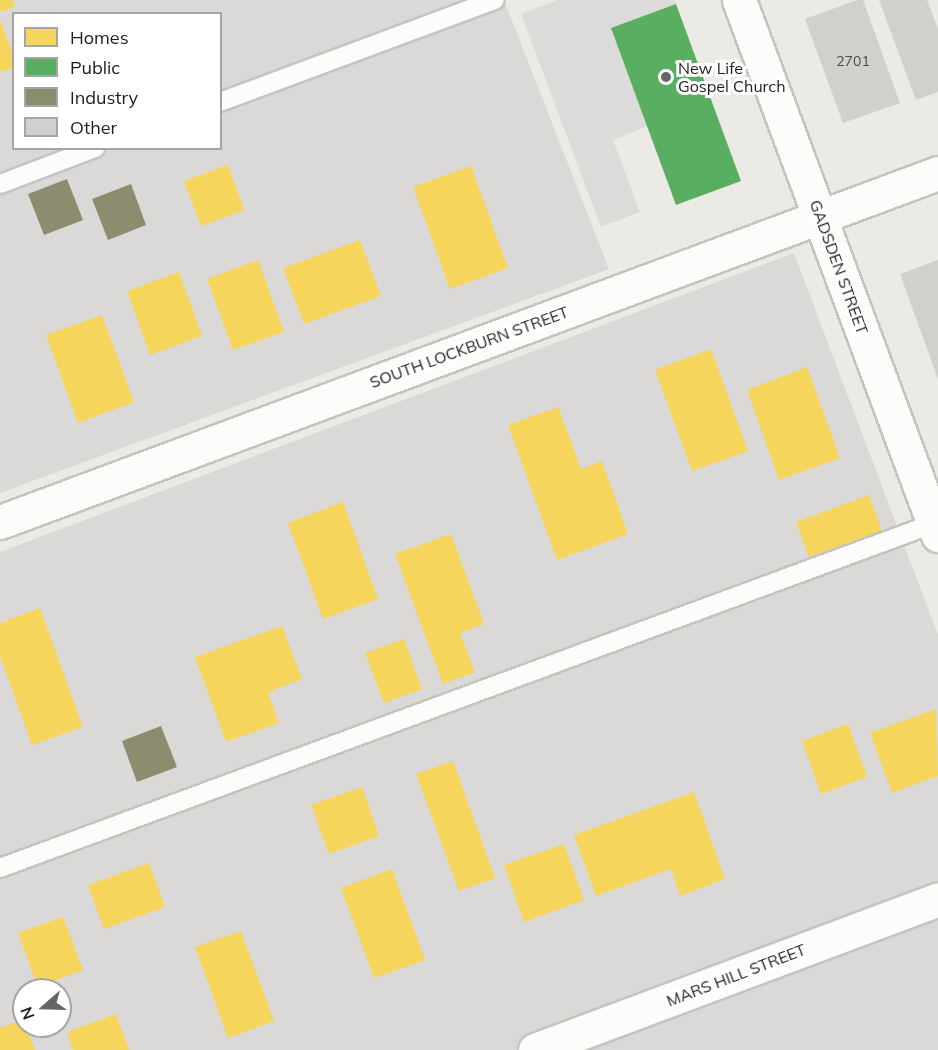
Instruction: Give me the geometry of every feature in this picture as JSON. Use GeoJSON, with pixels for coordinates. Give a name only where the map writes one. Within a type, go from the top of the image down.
{"type":"FeatureCollection","features":[{"type":"Feature","properties":{"kind":"street","name":"GADSDEN STREET"},"geometry":{"type":"LineString","coordinates":[[739,0],[937,527]]}},
{"type":"Feature","properties":{"kind":"street","name":"SOUTH LOCKBURN STREET"},"geometry":{"type":"LineString","coordinates":[[0,522],[938,172]]}},
{"type":"Feature","properties":{"kind":"street","name":"MARS HILL STREET"},"geometry":{"type":"LineString","coordinates":[[535,1050],[938,899]]}},
{"type":"Feature","properties":{"kind":"lane"},"geometry":{"type":"LineString","coordinates":[[222,101],[495,0]]}},
{"type":"Feature","properties":{"kind":"lane"},"geometry":{"type":"LineString","coordinates":[[0,184],[90,150]]}},
{"type":"Feature","properties":{"kind":"lane"},"geometry":{"type":"LineString","coordinates":[[0,868],[937,527]]}},
{"type":"Feature","properties":{"kind":"shaded area"},"geometry":{"type":"Polygon","coordinates":[[[0,0],[504,0],[609,269],[0,493],[0,0]]]}},
{"type":"Feature","properties":{"kind":"shaded area"},"geometry":{"type":"Polygon","coordinates":[[[557,0],[674,0],[676,4],[648,126],[613,140],[640,212],[601,227],[521,14],[557,0]]]}},
{"type":"Feature","properties":{"kind":"shaded area"},"geometry":{"type":"Polygon","coordinates":[[[794,253],[938,635],[938,1050],[0,1050],[0,552],[794,253]]]}},
{"type":"Feature","properties":{"kind":"building: Homes"},"geometry":{"type":"Polygon","coordinates":[[[0,0],[13,0],[15,7],[0,12],[0,0]]]}},
{"type":"Feature","properties":{"kind":"building: Homes"},"geometry":{"type":"Polygon","coordinates":[[[0,20],[12,52],[12,69],[0,72],[0,20]]]}},
{"type":"Feature","properties":{"kind":"building: Homes"},"geometry":{"type":"Polygon","coordinates":[[[228,165],[244,210],[201,226],[184,181],[228,165]]]}},
{"type":"Feature","properties":{"kind":"building: Homes"},"geometry":{"type":"Polygon","coordinates":[[[471,166],[508,268],[450,289],[413,187],[471,166]]]}},
{"type":"Feature","properties":{"kind":"building: Homes"},"geometry":{"type":"Polygon","coordinates":[[[360,240],[381,296],[304,324],[283,268],[360,240]]]}},
{"type":"Feature","properties":{"kind":"building: Homes"},"geometry":{"type":"Polygon","coordinates":[[[258,260],[284,332],[233,350],[207,279],[258,260]]]}},
{"type":"Feature","properties":{"kind":"building: Homes"},"geometry":{"type":"Polygon","coordinates":[[[179,272],[202,336],[150,355],[127,291],[179,272]]]}},
{"type":"Feature","properties":{"kind":"building: Homes"},"geometry":{"type":"Polygon","coordinates":[[[102,315],[134,402],[78,423],[46,335],[102,315]]]}},
{"type":"Feature","properties":{"kind":"building: Homes"},"geometry":{"type":"Polygon","coordinates":[[[711,349],[748,451],[692,471],[655,370],[711,349]]]}},
{"type":"Feature","properties":{"kind":"building: Homes"},"geometry":{"type":"Polygon","coordinates":[[[807,367],[840,458],[779,480],[747,390],[807,367]]]}},
{"type":"Feature","properties":{"kind":"building: Homes"},"geometry":{"type":"Polygon","coordinates":[[[558,407],[581,469],[602,461],[628,534],[557,560],[508,425],[558,407]]]}},
{"type":"Feature","properties":{"kind":"building: Homes"},"geometry":{"type":"Polygon","coordinates":[[[869,495],[882,531],[809,557],[796,522],[869,495]]]}},
{"type":"Feature","properties":{"kind":"building: Homes"},"geometry":{"type":"Polygon","coordinates":[[[343,502],[378,599],[323,619],[288,523],[343,502]]]}},
{"type":"Feature","properties":{"kind":"building: Homes"},"geometry":{"type":"Polygon","coordinates":[[[451,534],[484,624],[460,633],[475,672],[443,684],[395,554],[451,534]]]}},
{"type":"Feature","properties":{"kind":"building: Homes"},"geometry":{"type":"Polygon","coordinates":[[[40,608],[83,727],[32,745],[0,656],[0,623],[40,608]]]}},
{"type":"Feature","properties":{"kind":"building: Homes"},"geometry":{"type":"Polygon","coordinates":[[[282,626],[302,679],[268,692],[279,723],[226,742],[195,657],[282,626]]]}},
{"type":"Feature","properties":{"kind":"building: Homes"},"geometry":{"type":"Polygon","coordinates":[[[404,639],[422,689],[384,703],[365,653],[404,639]]]}},
{"type":"Feature","properties":{"kind":"building: Homes"},"geometry":{"type":"Polygon","coordinates":[[[936,709],[938,776],[892,793],[870,733],[936,709]]]}},
{"type":"Feature","properties":{"kind":"building: Homes"},"geometry":{"type":"Polygon","coordinates":[[[848,724],[867,777],[821,794],[802,741],[848,724]]]}},
{"type":"Feature","properties":{"kind":"building: Homes"},"geometry":{"type":"Polygon","coordinates":[[[453,761],[495,878],[459,891],[416,774],[453,761]]]}},
{"type":"Feature","properties":{"kind":"building: Homes"},"geometry":{"type":"Polygon","coordinates":[[[362,787],[379,836],[329,854],[311,805],[362,787]]]}},
{"type":"Feature","properties":{"kind":"building: Homes"},"geometry":{"type":"Polygon","coordinates":[[[694,792],[725,879],[680,896],[671,869],[596,896],[574,835],[694,792]]]}},
{"type":"Feature","properties":{"kind":"building: Homes"},"geometry":{"type":"Polygon","coordinates":[[[564,844],[584,900],[524,922],[504,865],[564,844]]]}},
{"type":"Feature","properties":{"kind":"building: Homes"},"geometry":{"type":"Polygon","coordinates":[[[149,863],[165,907],[104,929],[88,885],[149,863]]]}},
{"type":"Feature","properties":{"kind":"building: Homes"},"geometry":{"type":"Polygon","coordinates":[[[392,869],[425,960],[374,978],[341,888],[392,869]]]}},
{"type":"Feature","properties":{"kind":"building: Homes"},"geometry":{"type":"Polygon","coordinates":[[[63,917],[83,970],[62,978],[35,978],[18,933],[63,917]]]}},
{"type":"Feature","properties":{"kind":"building: Homes"},"geometry":{"type":"Polygon","coordinates":[[[241,931],[274,1021],[228,1038],[195,947],[241,931]]]}},
{"type":"Feature","properties":{"kind":"building: Homes"},"geometry":{"type":"Polygon","coordinates":[[[116,1014],[129,1050],[73,1050],[69,1038],[72,1038],[72,1030],[116,1014]]]}},
{"type":"Feature","properties":{"kind":"building: Homes"},"geometry":{"type":"Polygon","coordinates":[[[12,1024],[12,1038],[31,1038],[35,1050],[0,1050],[0,1028],[12,1024]]]}},
{"type":"Feature","properties":{"kind":"building: Public","name":"New Life Gospel Church"},"geometry":{"type":"Polygon","coordinates":[[[676,4],[741,181],[676,205],[611,28],[676,4]]]}},
{"type":"Feature","properties":{"kind":"building: Industry"},"geometry":{"type":"Polygon","coordinates":[[[67,179],[83,220],[44,235],[28,194],[67,179]]]}},
{"type":"Feature","properties":{"kind":"building: Industry"},"geometry":{"type":"Polygon","coordinates":[[[131,184],[146,225],[108,240],[92,199],[131,184]]]}},
{"type":"Feature","properties":{"kind":"building: Industry"},"geometry":{"type":"Polygon","coordinates":[[[161,726],[177,767],[137,782],[122,741],[161,726]]]}},
{"type":"Feature","properties":{"kind":"building: Other"},"geometry":{"type":"Polygon","coordinates":[[[857,0],[863,0],[900,103],[843,123],[805,19],[857,0]]]}},
{"type":"Feature","properties":{"kind":"building: Other"},"geometry":{"type":"Polygon","coordinates":[[[879,0],[927,0],[938,29],[938,92],[916,100],[879,0]]]}},
{"type":"Feature","properties":{"kind":"building: Other"},"geometry":{"type":"Polygon","coordinates":[[[938,260],[938,379],[900,274],[938,260]]]}},
{"type":"Feature","properties":{"kind":"place","name":"New Life Gospel Church"},"geometry":{"type":"Point","coordinates":[666,77]}}]}
